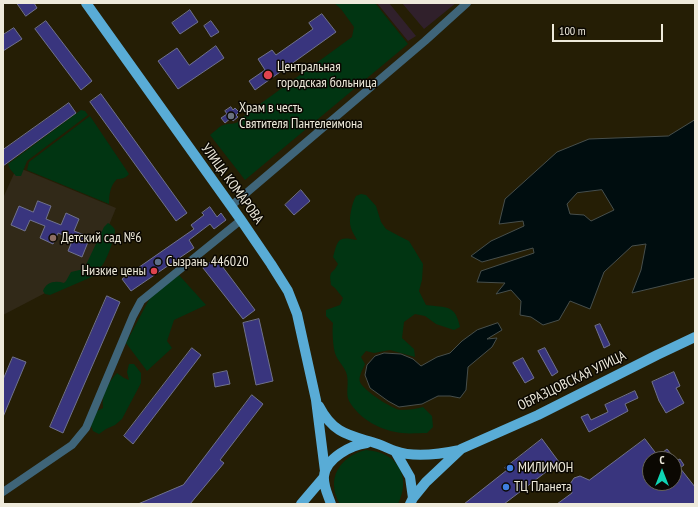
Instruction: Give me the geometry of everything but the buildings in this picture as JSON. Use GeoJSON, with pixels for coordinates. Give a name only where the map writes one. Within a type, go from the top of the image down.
{"type":"FeatureCollection","features":[{"type":"Feature","properties":{"kind":"main road","name":"УЛИЦА КОМАРОВА"},"geometry":{"type":"LineString","coordinates":[[86,3],[283,281],[292,300],[316,400]]}},
{"type":"Feature","properties":{"kind":"main road","name":"ОБРАЗЦОВСКАЯ УЛИЦА"},"geometry":{"type":"LineString","coordinates":[[461,450],[538,415],[695,337]]}},
{"type":"Feature","properties":{"kind":"main road"},"geometry":{"type":"LineString","coordinates":[[316,400],[324,415],[338,430],[353,438],[386,446],[395,452],[410,477],[411,501]]}},
{"type":"Feature","properties":{"kind":"main road"},"geometry":{"type":"LineString","coordinates":[[316,400],[326,492],[331,504]]}},
{"type":"Feature","properties":{"kind":"main road"},"geometry":{"type":"LineString","coordinates":[[301,504],[325,474],[331,462],[342,452],[358,444],[369,442]]}},
{"type":"Feature","properties":{"kind":"main road"},"geometry":{"type":"LineString","coordinates":[[395,452],[426,455],[461,450]]}},
{"type":"Feature","properties":{"kind":"main road"},"geometry":{"type":"LineString","coordinates":[[411,501],[436,472],[461,450]]}},
{"type":"Feature","properties":{"kind":"street"},"geometry":{"type":"LineString","coordinates":[[231,206],[419,46],[467,3]]}},
{"type":"Feature","properties":{"kind":"street"},"geometry":{"type":"LineString","coordinates":[[3,492],[72,445],[86,428],[133,316],[141,301],[241,220]]}},
{"type":"Feature","properties":{"kind":"shaded area"},"geometry":{"type":"Polygon","coordinates":[[[377,3],[389,3],[416,36],[408,41],[377,3]]]}},
{"type":"Feature","properties":{"kind":"shaded area"},"geometry":{"type":"Polygon","coordinates":[[[402,3],[456,3],[424,29],[402,3]]]}},
{"type":"Feature","properties":{"kind":"shaded area"},"geometry":{"type":"Polygon","coordinates":[[[695,120],[695,278],[632,293],[641,270],[646,244],[632,246],[604,272],[590,309],[570,301],[559,320],[543,325],[531,317],[520,315],[521,301],[511,290],[496,294],[505,283],[477,282],[481,271],[534,253],[533,248],[482,262],[471,256],[491,241],[524,226],[523,221],[499,224],[505,199],[557,152],[589,139],[668,136],[695,120]],[[602,190],[577,193],[567,204],[570,214],[584,215],[591,221],[614,210],[602,190]]]}},
{"type":"Feature","properties":{"kind":"shaded area","name":"Детский сад №6"},"geometry":{"type":"Polygon","coordinates":[[[17,167],[116,208],[91,269],[3,315],[3,198],[17,167]]]}},
{"type":"Feature","properties":{"kind":"shaded area"},"geometry":{"type":"Polygon","coordinates":[[[498,323],[502,330],[487,339],[497,338],[492,347],[468,367],[466,390],[460,398],[438,396],[422,404],[399,407],[370,388],[365,375],[367,365],[375,356],[384,353],[401,354],[413,359],[421,366],[437,357],[450,353],[462,341],[477,330],[498,323]]]}},
{"type":"Feature","properties":{"kind":"green space"},"geometry":{"type":"Polygon","coordinates":[[[334,3],[375,3],[408,44],[245,180],[210,135],[221,126],[239,122],[245,115],[352,37],[354,27],[341,9],[334,3]]]}},
{"type":"Feature","properties":{"kind":"green space"},"geometry":{"type":"Polygon","coordinates":[[[81,110],[85,111],[88,115],[27,161],[21,176],[16,176],[8,164],[81,110]]]}},
{"type":"Feature","properties":{"kind":"green space"},"geometry":{"type":"Polygon","coordinates":[[[90,116],[129,174],[124,178],[117,179],[113,185],[110,191],[109,204],[27,170],[29,162],[90,116]]]}},
{"type":"Feature","properties":{"kind":"green space"},"geometry":{"type":"Polygon","coordinates":[[[361,194],[366,195],[376,206],[381,222],[386,229],[409,241],[423,264],[422,280],[419,291],[426,305],[449,308],[456,314],[460,327],[454,330],[436,324],[425,316],[415,314],[404,322],[402,338],[414,349],[415,357],[390,350],[374,353],[366,351],[361,357],[365,364],[360,378],[362,386],[379,399],[397,409],[407,410],[423,407],[432,416],[433,427],[427,433],[394,432],[379,427],[359,414],[349,401],[347,394],[348,380],[345,369],[335,353],[333,323],[326,316],[326,310],[340,305],[343,298],[331,285],[331,273],[338,264],[333,257],[336,246],[340,240],[346,238],[357,240],[350,225],[350,216],[356,196],[361,194]]]}},
{"type":"Feature","properties":{"kind":"green space"},"geometry":{"type":"Polygon","coordinates":[[[108,223],[115,229],[115,234],[108,255],[101,268],[96,270],[93,276],[87,279],[50,295],[45,294],[43,291],[44,288],[51,282],[64,283],[71,272],[84,269],[104,227],[108,223]]]}},
{"type":"Feature","properties":{"kind":"green space"},"geometry":{"type":"Polygon","coordinates":[[[179,275],[206,305],[174,320],[167,341],[172,348],[147,371],[126,343],[152,294],[179,275]]]}},
{"type":"Feature","properties":{"kind":"green space"},"geometry":{"type":"Polygon","coordinates":[[[129,364],[134,364],[141,373],[141,383],[122,419],[115,425],[99,434],[93,431],[90,423],[95,412],[103,408],[104,393],[117,373],[129,380],[127,372],[129,364]]]}},
{"type":"Feature","properties":{"kind":"green space"},"geometry":{"type":"Polygon","coordinates":[[[366,450],[386,455],[399,467],[403,484],[402,494],[398,504],[340,504],[334,486],[338,470],[342,463],[349,457],[366,450]]]}},
{"type":"Feature","properties":{"kind":"place","name":"Центральная городская больница"},"geometry":{"type":"Point","coordinates":[268,75]}},
{"type":"Feature","properties":{"kind":"place","name":"Храм в честь Святителя Пантелеимона"},"geometry":{"type":"Point","coordinates":[231,116]}},
{"type":"Feature","properties":{"kind":"place","name":"Детский сад №6"},"geometry":{"type":"Point","coordinates":[53,238]}},
{"type":"Feature","properties":{"kind":"place","name":"Сызрань 446020"},"geometry":{"type":"Point","coordinates":[158,262]}},
{"type":"Feature","properties":{"kind":"place","name":"Низкие цены"},"geometry":{"type":"Point","coordinates":[154,271]}},
{"type":"Feature","properties":{"kind":"place","name":"МИЛИМОН"},"geometry":{"type":"Point","coordinates":[510,468]}},
{"type":"Feature","properties":{"kind":"place","name":"ТЦ Планета"},"geometry":{"type":"Point","coordinates":[506,487]}}]}
